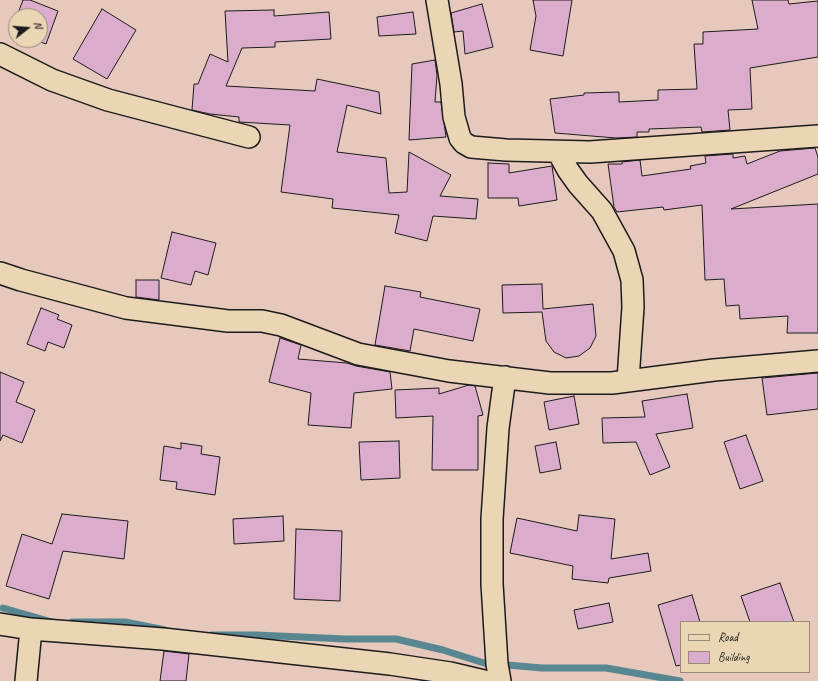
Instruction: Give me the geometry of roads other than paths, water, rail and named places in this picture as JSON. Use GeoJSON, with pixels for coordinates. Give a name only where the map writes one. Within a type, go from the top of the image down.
{"type":"FeatureCollection","features":[{"type":"Feature","properties":{"kind":"street"},"geometry":{"type":"LineString","coordinates":[[437,0],[451,84],[454,117],[458,132],[464,143],[471,147],[558,152],[590,152],[818,136]]}},
{"type":"Feature","properties":{"kind":"street"},"geometry":{"type":"LineString","coordinates":[[0,54],[52,80],[108,100],[249,137]]}},
{"type":"Feature","properties":{"kind":"street"},"geometry":{"type":"LineString","coordinates":[[558,152],[578,184],[602,211],[626,258],[632,280],[633,307],[628,380]]}},
{"type":"Feature","properties":{"kind":"street"},"geometry":{"type":"LineString","coordinates":[[0,273],[126,308],[221,320],[262,321],[281,325],[358,354],[449,371],[550,383],[612,382],[714,370],[818,361]]}},
{"type":"Feature","properties":{"kind":"street"},"geometry":{"type":"LineString","coordinates":[[500,681],[497,664],[493,591],[492,519],[498,428],[505,377]]}},
{"type":"Feature","properties":{"kind":"street"},"geometry":{"type":"LineString","coordinates":[[0,624],[31,629],[163,639],[390,664],[450,673],[484,681]]}},
{"type":"Feature","properties":{"kind":"street"},"geometry":{"type":"LineString","coordinates":[[26,681],[31,629]]}},
{"type":"Feature","properties":{"kind":"waterway"},"geometry":{"type":"LineString","coordinates":[[3,608],[52,622]]}},
{"type":"Feature","properties":{"kind":"waterway"},"geometry":{"type":"LineString","coordinates":[[72,622],[125,622],[165,630]]}},
{"type":"Feature","properties":{"kind":"waterway"},"geometry":{"type":"LineString","coordinates":[[211,635],[396,639],[443,650],[484,663],[542,668],[606,668],[680,681]]}}]}
